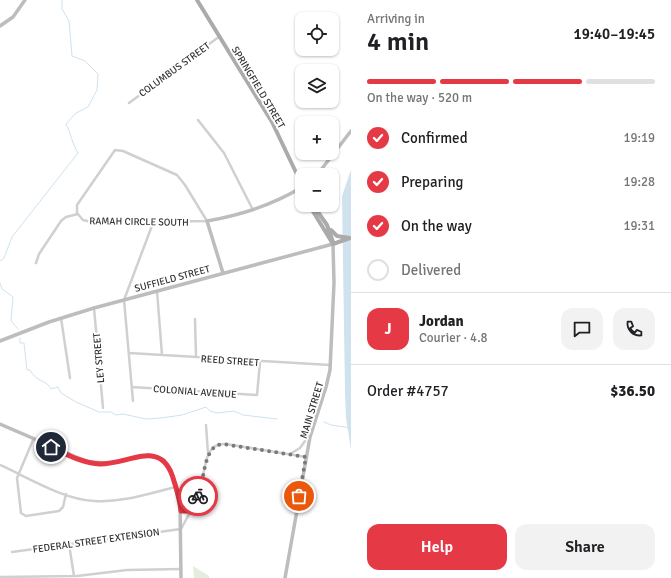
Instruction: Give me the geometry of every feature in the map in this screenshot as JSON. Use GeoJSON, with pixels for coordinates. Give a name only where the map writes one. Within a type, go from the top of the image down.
{"type":"FeatureCollection","features":[{"type":"Feature","properties":{"kind":"main road"},"geometry":{"type":"LineString","coordinates":[[0,26],[13,17],[25,0]]}},
{"type":"Feature","properties":{"kind":"main road","name":"SPRINGFIELD STREET"},"geometry":{"type":"LineString","coordinates":[[197,0],[272,122],[295,171]]}},
{"type":"Feature","properties":{"kind":"main road"},"geometry":{"type":"LineString","coordinates":[[322,168],[351,131]]}},
{"type":"Feature","properties":{"kind":"main road"},"geometry":{"type":"LineString","coordinates":[[223,273],[207,221],[253,210],[275,202],[295,190]]}},
{"type":"Feature","properties":{"kind":"main road"},"geometry":{"type":"LineString","coordinates":[[313,212],[333,244]]}},
{"type":"Feature","properties":{"kind":"main road"},"geometry":{"type":"LineString","coordinates":[[318,212],[334,234],[342,239]]}},
{"type":"Feature","properties":{"kind":"main road"},"geometry":{"type":"LineString","coordinates":[[327,225],[333,238],[333,244]]}},
{"type":"Feature","properties":{"kind":"main road","name":"SUFFIELD STREET"},"geometry":{"type":"LineString","coordinates":[[0,340],[94,308],[333,244],[342,239],[350,238]]}},
{"type":"Feature","properties":{"kind":"main road","name":"MAIN STREET"},"geometry":{"type":"LineString","coordinates":[[285,578],[311,431],[326,387],[330,365],[334,283],[333,244]]}},
{"type":"Feature","properties":{"kind":"main road"},"geometry":{"type":"LineString","coordinates":[[0,424],[72,457],[91,463],[106,464],[147,456],[157,456],[168,465],[176,487],[181,511],[181,578]]}},
{"type":"Feature","properties":{"kind":"street","name":"COLUMBUS STREET"},"geometry":{"type":"LineString","coordinates":[[129,103],[220,36]]}},
{"type":"Feature","properties":{"kind":"street"},"geometry":{"type":"LineString","coordinates":[[198,120],[224,153],[253,210]]}},
{"type":"Feature","properties":{"kind":"street","name":"RAMAH CIRCLE SOUTH"},"geometry":{"type":"LineString","coordinates":[[115,150],[123,151],[177,175],[207,221],[95,223],[83,220],[78,214],[77,205],[115,150]]}},
{"type":"Feature","properties":{"kind":"street"},"geometry":{"type":"LineString","coordinates":[[36,263],[39,254],[61,220],[78,214]]}},
{"type":"Feature","properties":{"kind":"street"},"geometry":{"type":"LineString","coordinates":[[133,401],[124,300],[153,223]]}},
{"type":"Feature","properties":{"kind":"street"},"geometry":{"type":"LineString","coordinates":[[157,290],[162,355]]}},
{"type":"Feature","properties":{"kind":"street","name":"LEY STREET"},"geometry":{"type":"LineString","coordinates":[[94,308],[102,408]]}},
{"type":"Feature","properties":{"kind":"street"},"geometry":{"type":"LineString","coordinates":[[61,318],[70,378]]}},
{"type":"Feature","properties":{"kind":"street"},"geometry":{"type":"LineString","coordinates":[[195,320],[196,357]]}},
{"type":"Feature","properties":{"kind":"street","name":"REED STREET"},"geometry":{"type":"LineString","coordinates":[[129,353],[330,365]]}},
{"type":"Feature","properties":{"kind":"street","name":"COLONIAL AVENUE"},"geometry":{"type":"LineString","coordinates":[[132,387],[257,395],[260,362]]}},
{"type":"Feature","properties":{"kind":"street"},"geometry":{"type":"LineString","coordinates":[[181,528],[201,489],[208,453],[206,425]]}},
{"type":"Feature","properties":{"kind":"street"},"geometry":{"type":"LineString","coordinates":[[290,454],[300,448],[311,431]]}},
{"type":"Feature","properties":{"kind":"street"},"geometry":{"type":"LineString","coordinates":[[34,440],[18,473],[17,485],[19,508],[24,516],[60,511],[63,507],[66,494]]}},
{"type":"Feature","properties":{"kind":"street"},"geometry":{"type":"LineString","coordinates":[[208,453],[212,447],[223,444],[306,457]]}},
{"type":"Feature","properties":{"kind":"street"},"geometry":{"type":"LineString","coordinates":[[0,465],[66,494],[87,500],[112,501],[176,487]]}},
{"type":"Feature","properties":{"kind":"street"},"geometry":{"type":"LineString","coordinates":[[181,511],[188,512],[194,505]]}},
{"type":"Feature","properties":{"kind":"street","name":"FEDERAL STREET EXTENSION"},"geometry":{"type":"LineString","coordinates":[[12,552],[181,528]]}},
{"type":"Feature","properties":{"kind":"street"},"geometry":{"type":"LineString","coordinates":[[69,544],[74,576]]}},
{"type":"Feature","properties":{"kind":"street"},"geometry":{"type":"LineString","coordinates":[[0,577],[74,576],[127,570],[181,569]]}},
{"type":"Feature","properties":{"kind":"shaded area"},"geometry":{"type":"Polygon","coordinates":[[[193,566],[209,576],[209,578],[194,578],[193,566]]]}},
{"type":"Feature","properties":{"kind":"water"},"geometry":{"type":"Polygon","coordinates":[[[351,170],[351,450],[346,418],[345,391],[342,196],[351,170]]]}},
{"type":"Feature","properties":{"kind":"waterway"},"geometry":{"type":"LineString","coordinates":[[0,261],[4,258],[12,237],[78,153],[66,124],[76,113],[88,107],[97,90],[98,74],[85,61],[72,56],[69,21],[62,9],[62,0]]}},
{"type":"Feature","properties":{"kind":"waterway"},"geometry":{"type":"LineString","coordinates":[[0,283],[2,289],[13,297],[11,321],[18,329]]}},
{"type":"Feature","properties":{"kind":"waterway"},"geometry":{"type":"LineString","coordinates":[[20,338],[20,343],[24,343],[27,370],[30,370],[35,377],[47,384],[51,389],[58,387],[61,393],[76,402],[99,412],[111,412],[116,415],[123,414],[146,419],[182,415],[206,407],[210,411],[217,413],[234,411],[243,415],[277,419]]}},
{"type":"Feature","properties":{"kind":"waterway"},"geometry":{"type":"LineString","coordinates":[[324,422],[331,425],[351,428]]}},
{"type":"Feature","properties":{"kind":"way so far"},"geometry":{"type":"LineString","coordinates":[[198,496],[201,489],[209,451],[211,448],[219,444],[223,444],[306,457],[299,496]]}},
{"type":"Feature","properties":{"kind":"route"},"geometry":{"type":"LineString","coordinates":[[51,447],[80,460],[103,464],[152,455],[157,456],[163,459],[170,468],[178,493],[181,511],[188,512],[192,509],[198,496]]}}]}
